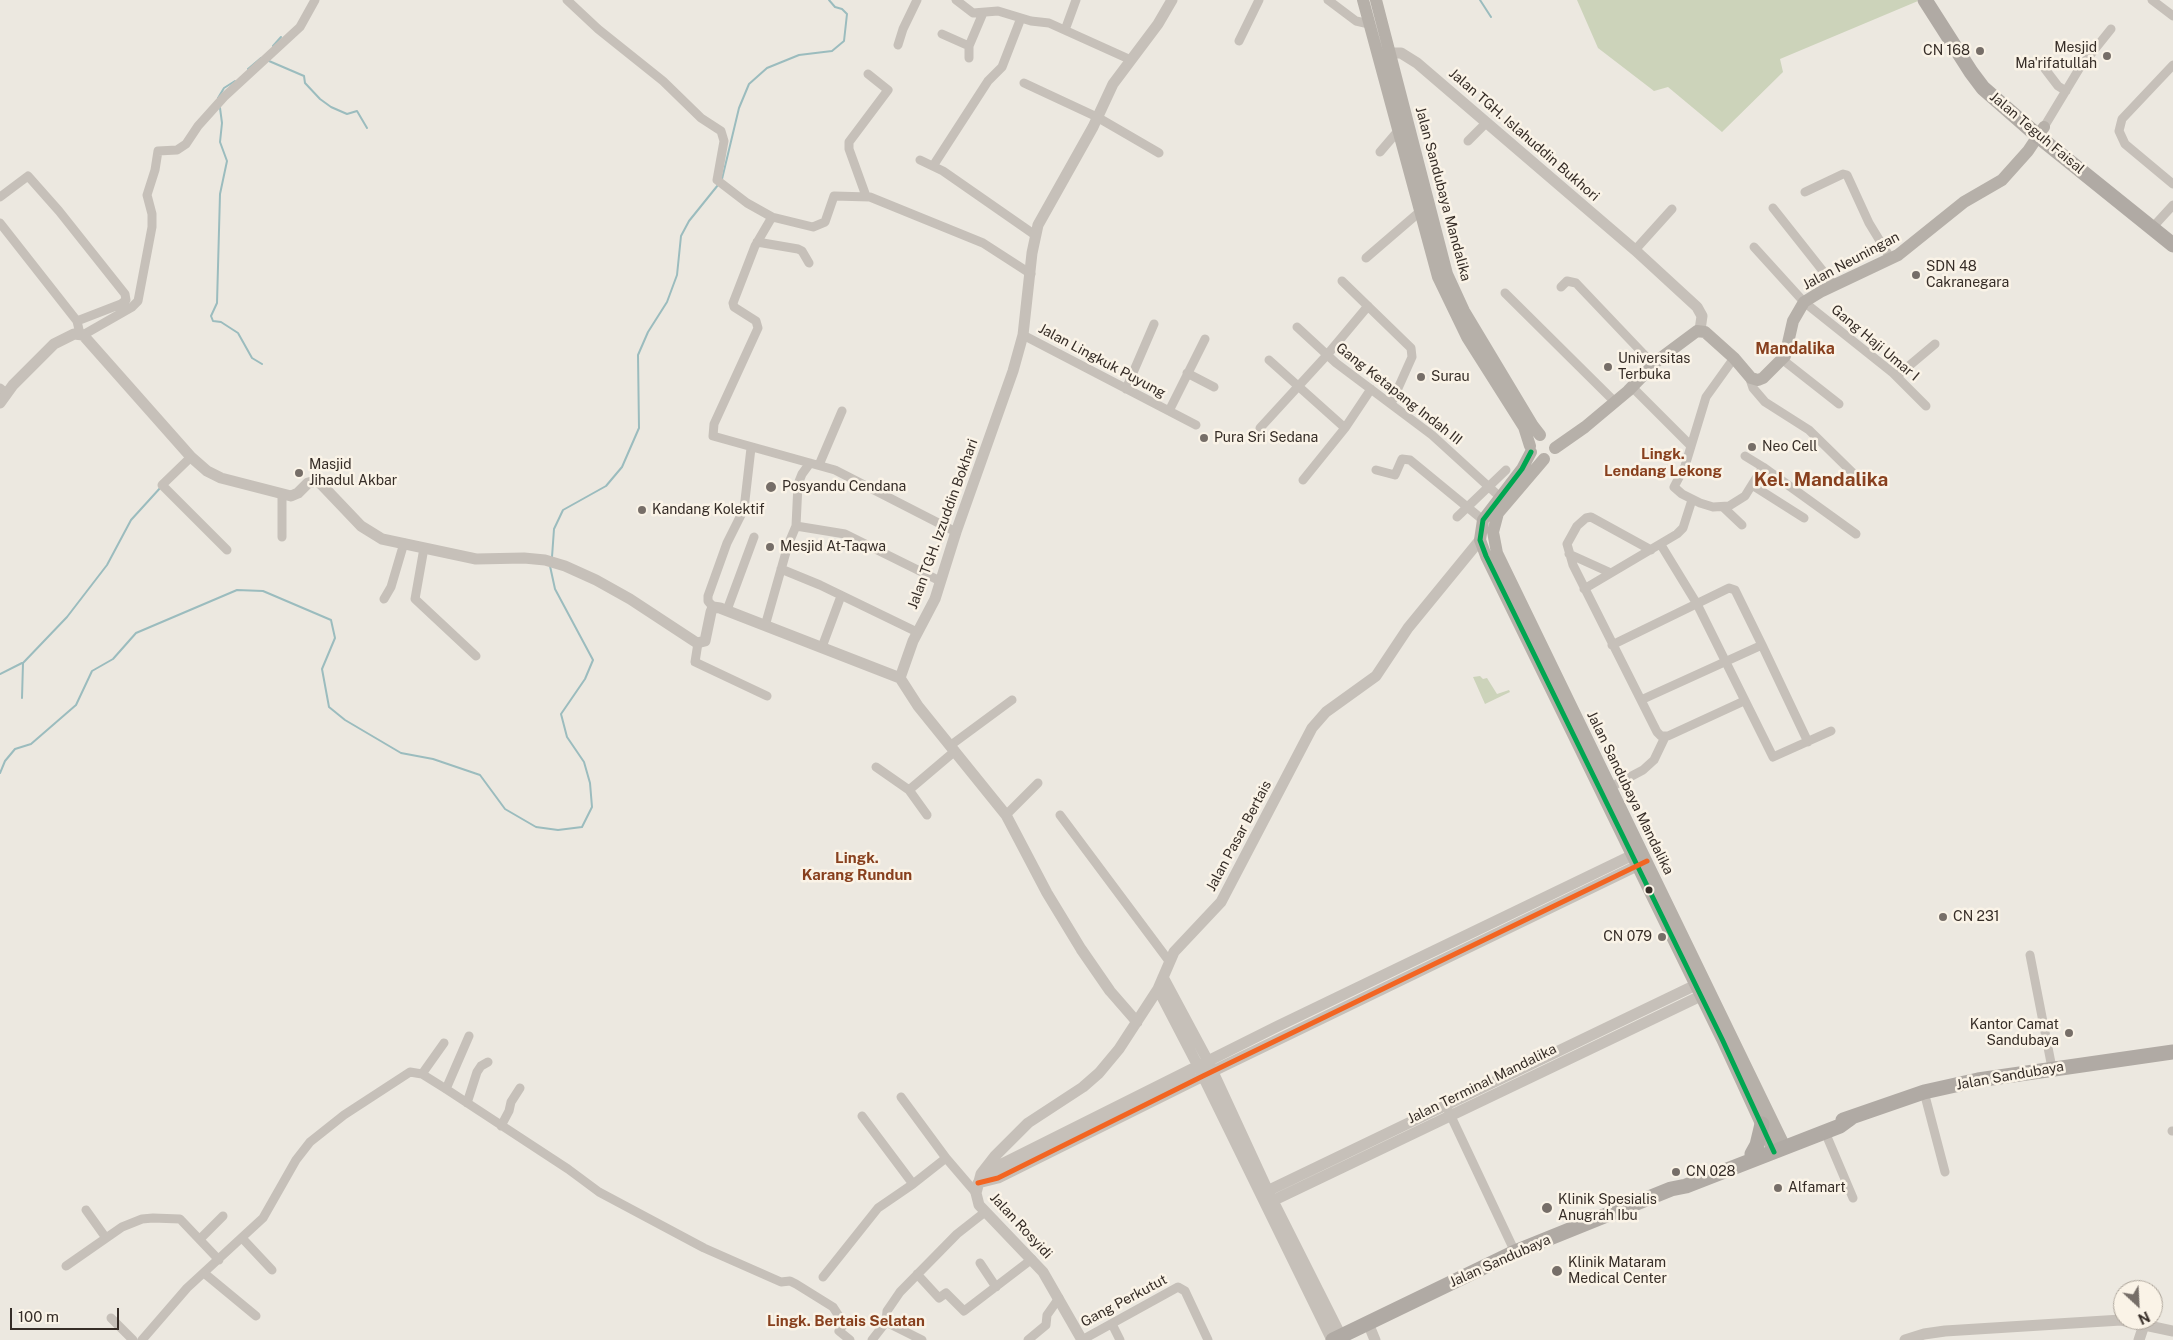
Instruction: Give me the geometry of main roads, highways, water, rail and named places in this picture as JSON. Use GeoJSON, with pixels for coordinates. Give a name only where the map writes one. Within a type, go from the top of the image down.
{"type":"FeatureCollection","features":[{"type":"Feature","properties":{"kind":"highway","name":"Jalan Teguh Faisal"},"geometry":{"type":"LineString","coordinates":[[1925,0],[1970,72],[1984,88],[2125,199],[2155,225],[2173,245]]}},
{"type":"Feature","properties":{"kind":"highway","name":"Jalan Teguh Faisal"},"geometry":{"type":"LineString","coordinates":[[1935,0],[1986,78],[2042,132]]}},
{"type":"Feature","properties":{"kind":"highway","name":"Jalan Teguh Faisal"},"geometry":{"type":"LineString","coordinates":[[2155,225],[2173,234]]}},
{"type":"Feature","properties":{"kind":"highway","name":"Jalan Sandubaya"},"geometry":{"type":"LineString","coordinates":[[1671,1189],[1683,1181],[1752,1154],[1825,1132],[1851,1118],[1924,1092],[1978,1080],[2052,1068],[2173,1052]]}},
{"type":"Feature","properties":{"kind":"highway","name":"Jalan Sandubaya"},"geometry":{"type":"LineString","coordinates":[[1335,1339],[1515,1252],[1671,1189],[1686,1186],[1838,1120],[1851,1118]]}},
{"type":"Feature","properties":{"kind":"highway"},"geometry":{"type":"LineString","coordinates":[[1752,1154],[1757,1145],[1762,1124]]}},
{"type":"Feature","properties":{"kind":"main road"},"geometry":{"type":"LineString","coordinates":[[1363,0],[1369,24],[1380,41],[1410,180],[1425,208],[1438,277],[1450,305],[1482,362],[1524,427],[1530,449],[1534,456],[1544,459],[1550,457],[1555,448],[1551,438],[1540,435],[1535,437],[1530,449],[1522,469],[1483,520],[1480,540],[1486,556],[1510,594]]}},
{"type":"Feature","properties":{"kind":"main road","name":"Jalan Sandubaya Mandalika"},"geometry":{"type":"LineString","coordinates":[[1376,0],[1380,41],[1390,53],[1425,208],[1456,296],[1540,435]]}},
{"type":"Feature","properties":{"kind":"main road","name":"Jalan Neuningan"},"geometry":{"type":"LineString","coordinates":[[1555,448],[1585,427],[1615,402],[1654,365],[1694,332],[1700,330],[1734,358],[1749,376],[1753,379],[1761,379],[1783,360],[1788,350],[1793,321],[1804,302],[1834,285],[1891,259],[1911,246],[1971,197],[2002,180],[2042,132]]}},
{"type":"Feature","properties":{"kind":"main road","name":"Jalan Sandubaya Mandalika"},"geometry":{"type":"LineString","coordinates":[[1544,459],[1502,508],[1494,526],[1493,538],[1510,594],[1552,681],[1611,787],[1640,858],[1704,988],[1778,1147]]}},
{"type":"Feature","properties":{"kind":"main road"},"geometry":{"type":"LineString","coordinates":[[1552,681],[1640,858]]}},
{"type":"Feature","properties":{"kind":"main road"},"geometry":{"type":"LineString","coordinates":[[1704,988],[1762,1124],[1778,1147]]}},
{"type":"Feature","properties":{"kind":"waterway"},"geometry":{"type":"LineString","coordinates":[[722,179],[739,108],[749,84],[767,68],[799,55],[832,51],[844,41],[847,14],[842,9],[835,7],[829,0]]}},
{"type":"Feature","properties":{"kind":"waterway"},"geometry":{"type":"LineString","coordinates":[[1480,0],[1491,17]]}},
{"type":"Feature","properties":{"kind":"waterway"},"geometry":{"type":"LineString","coordinates":[[273,46],[281,37]]}},
{"type":"Feature","properties":{"kind":"waterway"},"geometry":{"type":"LineString","coordinates":[[248,69],[261,58]]}},
{"type":"Feature","properties":{"kind":"waterway"},"geometry":{"type":"LineString","coordinates":[[269,61],[304,76],[305,83],[320,99],[331,107],[347,114],[357,111],[367,128]]}},
{"type":"Feature","properties":{"kind":"waterway"},"geometry":{"type":"LineString","coordinates":[[218,98],[224,88],[235,81]]}},
{"type":"Feature","properties":{"kind":"waterway"},"geometry":{"type":"LineString","coordinates":[[220,108],[222,123],[220,142],[227,161],[220,194],[217,303],[211,316],[213,321],[221,322],[238,333],[252,358],[262,364]]}},
{"type":"Feature","properties":{"kind":"waterway"},"geometry":{"type":"LineString","coordinates":[[552,557],[554,529],[563,510],[606,486],[622,467],[639,428],[638,355],[648,332],[667,302],[677,275],[681,236],[689,221],[718,185]]}},
{"type":"Feature","properties":{"kind":"waterway"},"geometry":{"type":"LineString","coordinates":[[22,698],[23,663],[67,617],[107,565],[131,520],[161,487]]}},
{"type":"Feature","properties":{"kind":"waterway"},"geometry":{"type":"LineString","coordinates":[[0,773],[5,761],[15,749],[31,744],[76,705],[92,671],[113,659],[136,633],[237,590],[263,591],[331,620],[335,638],[322,669],[329,707],[345,720],[401,753],[433,759],[480,775],[505,809],[536,827],[558,830],[582,827],[592,807],[590,783],[584,762],[567,737],[561,714],[585,679],[593,660],[555,589],[550,566]]}},
{"type":"Feature","properties":{"kind":"waterway"},"geometry":{"type":"LineString","coordinates":[[0,674],[22,663]]}},
{"type":"Feature","properties":{"kind":"place","name":"CN 168"},"geometry":{"type":"Point","coordinates":[1980,51]}},
{"type":"Feature","properties":{"kind":"place","name":"Mesjid Ma'rifatullah"},"geometry":{"type":"Point","coordinates":[2107,56]}},
{"type":"Feature","properties":{"kind":"place","name":"SDN 48 Cakranegara"},"geometry":{"type":"Point","coordinates":[1916,275]}},
{"type":"Feature","properties":{"kind":"place","name":"Universitas Terbuka"},"geometry":{"type":"Point","coordinates":[1608,367]}},
{"type":"Feature","properties":{"kind":"place","name":"Surau"},"geometry":{"type":"Point","coordinates":[1421,377]}},
{"type":"Feature","properties":{"kind":"place","name":"Pura Sri Sedana"},"geometry":{"type":"Point","coordinates":[1204,438]}},
{"type":"Feature","properties":{"kind":"place","name":"Neo Cell"},"geometry":{"type":"Point","coordinates":[1752,447]}},
{"type":"Feature","properties":{"kind":"place","name":"Masjid Jihadul Akbar"},"geometry":{"type":"Point","coordinates":[299,473]}},
{"type":"Feature","properties":{"kind":"place","name":"Posyandu Cendana"},"geometry":{"type":"Point","coordinates":[771,487]}},
{"type":"Feature","properties":{"kind":"place","name":"Kandang Kolektif"},"geometry":{"type":"Point","coordinates":[642,510]}},
{"type":"Feature","properties":{"kind":"place","name":"Mesjid At-Taqwa"},"geometry":{"type":"Point","coordinates":[770,547]}},
{"type":"Feature","properties":{"kind":"place","name":"CN 231"},"geometry":{"type":"Point","coordinates":[1943,917]}},
{"type":"Feature","properties":{"kind":"place","name":"CN 079"},"geometry":{"type":"Point","coordinates":[1662,937]}},
{"type":"Feature","properties":{"kind":"place","name":"Kantor Camat Sandubaya"},"geometry":{"type":"Point","coordinates":[2069,1033]}},
{"type":"Feature","properties":{"kind":"place","name":"CN 028"},"geometry":{"type":"Point","coordinates":[1676,1172]}},
{"type":"Feature","properties":{"kind":"place","name":"Alfamart"},"geometry":{"type":"Point","coordinates":[1778,1188]}},
{"type":"Feature","properties":{"kind":"place","name":"Klinik Spesialis Anugrah Ibu"},"geometry":{"type":"Point","coordinates":[1547,1208]}},
{"type":"Feature","properties":{"kind":"place","name":"Klinik Mataram Medical Center"},"geometry":{"type":"Point","coordinates":[1557,1271]}},
{"type":"Feature","properties":{"kind":"district","name":"Mandalika"},"geometry":{"type":"Point","coordinates":[1795,349]}},
{"type":"Feature","properties":{"kind":"district","name":"Lingk. Lendang Lekong"},"geometry":{"type":"Point","coordinates":[1663,462]}},
{"type":"Feature","properties":{"kind":"district","name":"Kel. Mandalika"},"geometry":{"type":"Point","coordinates":[1821,480]}},
{"type":"Feature","properties":{"kind":"district","name":"Lingk. Karang Rundun"},"geometry":{"type":"Point","coordinates":[857,866]}},
{"type":"Feature","properties":{"kind":"district","name":"Lingk. Bertais Selatan"},"geometry":{"type":"Point","coordinates":[846,1321]}}]}
